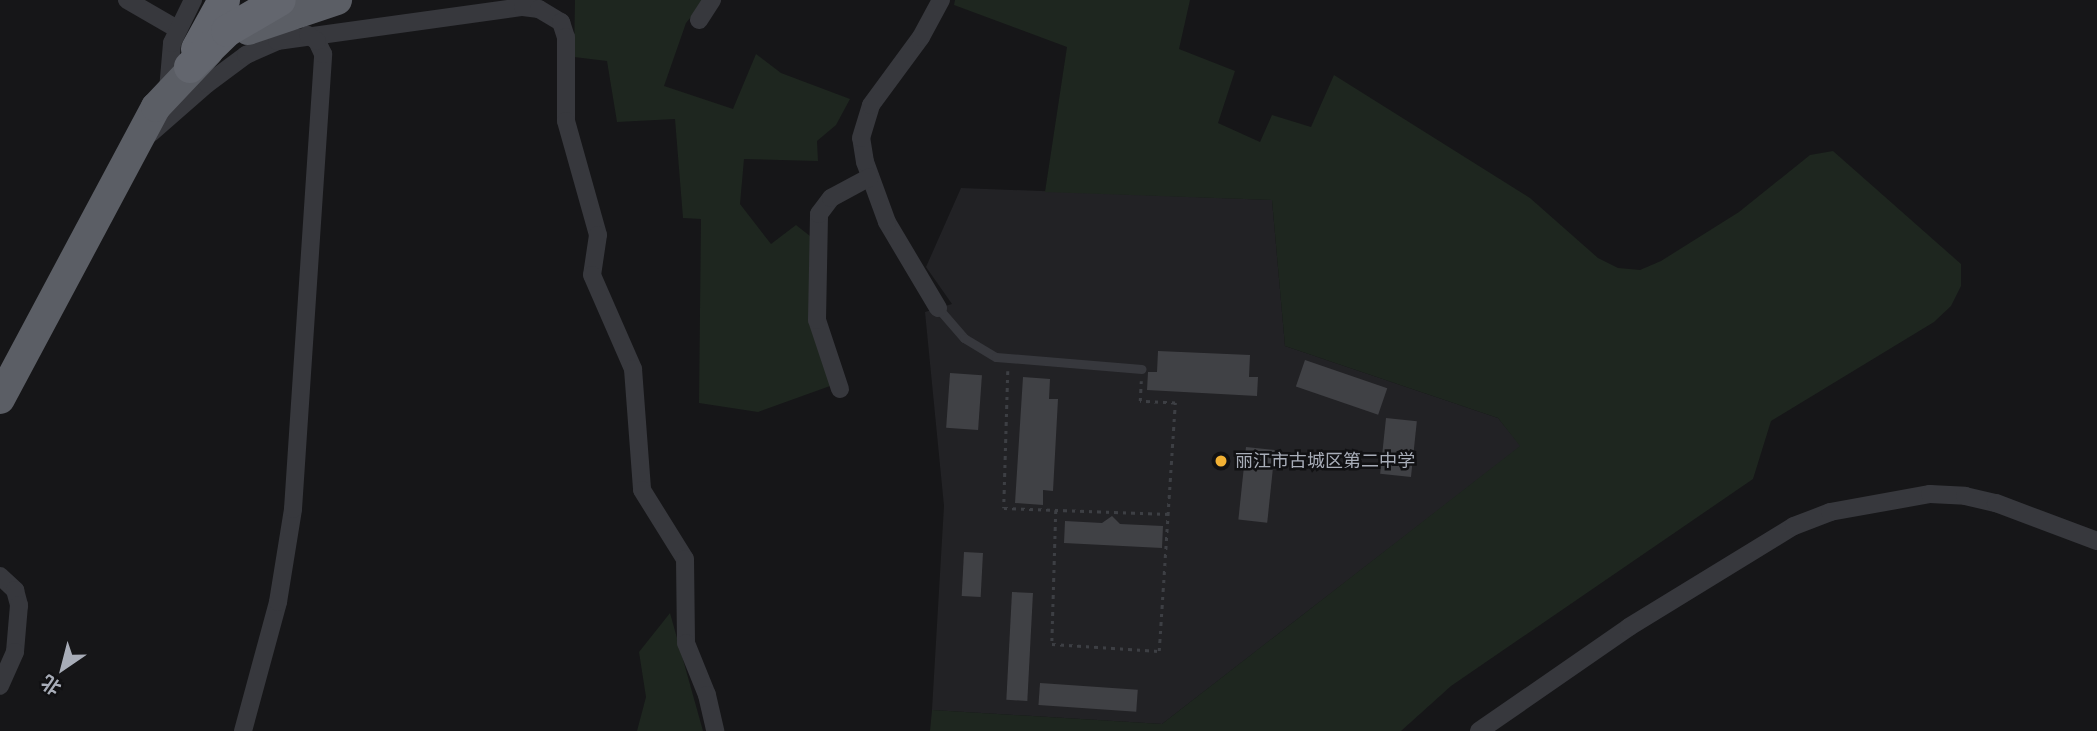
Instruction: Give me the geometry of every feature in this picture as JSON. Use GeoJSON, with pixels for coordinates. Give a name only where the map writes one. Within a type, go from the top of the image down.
{"type":"FeatureCollection","features":[{"type":"Feature","properties":{"kind":"highway"},"geometry":{"type":"LineString","coordinates":[[190,66],[224,0]]}},
{"type":"Feature","properties":{"kind":"highway"},"geometry":{"type":"LineString","coordinates":[[0,399],[124,160],[168,90],[227,31],[280,0]]}},
{"type":"Feature","properties":{"kind":"highway"},"geometry":{"type":"LineString","coordinates":[[190,66],[250,29],[337,0]]}},
{"type":"Feature","properties":{"kind":"street"},"geometry":{"type":"LineString","coordinates":[[128,0],[177,29]]}},
{"type":"Feature","properties":{"kind":"street"},"geometry":{"type":"LineString","coordinates":[[168,90],[169,58],[177,29],[193,0]]}},
{"type":"Feature","properties":{"kind":"street"},"geometry":{"type":"LineString","coordinates":[[699,20],[712,0]]}},
{"type":"Feature","properties":{"kind":"street"},"geometry":{"type":"LineString","coordinates":[[938,308],[887,222],[870,177],[861,138],[866,115],[941,0]]}},
{"type":"Feature","properties":{"kind":"street"},"geometry":{"type":"LineString","coordinates":[[124,160],[182,103],[246,55],[277,41],[523,7],[539,9],[561,22],[566,37],[566,121],[598,235],[592,275],[632,369],[642,490],[685,559],[686,643],[707,695],[715,731]]}},
{"type":"Feature","properties":{"kind":"street"},"geometry":{"type":"LineString","coordinates":[[243,731],[278,602],[293,509],[323,54],[317,41],[308,35]]}},
{"type":"Feature","properties":{"kind":"street"},"geometry":{"type":"LineString","coordinates":[[840,389],[817,320],[819,214],[831,198],[870,177]]}},
{"type":"Feature","properties":{"kind":"street"},"geometry":{"type":"LineString","coordinates":[[1479,731],[1629,627],[1794,526],[1830,512],[1930,494],[1965,496],[1996,503],[2097,541]]}},
{"type":"Feature","properties":{"kind":"street"},"geometry":{"type":"LineString","coordinates":[[0,576],[15,590],[19,615],[15,652],[0,686]]}},
{"type":"Feature","properties":{"kind":"lane"},"geometry":{"type":"LineString","coordinates":[[938,308],[973,345],[1009,360],[1142,369]]}},
{"type":"Feature","properties":{"kind":"path"},"geometry":{"type":"LineString","coordinates":[[1009,360],[1004,508],[1169,514]]}},
{"type":"Feature","properties":{"kind":"path"},"geometry":{"type":"LineString","coordinates":[[1056,510],[1052,644],[1159,651],[1175,403],[1140,401],[1142,369]]}},
{"type":"Feature","properties":{"kind":"shaded area"},"geometry":{"type":"Polygon","coordinates":[[[575,0],[705,0],[686,23],[664,86],[733,109],[756,54],[781,73],[850,99],[836,125],[817,141],[818,161],[744,159],[740,204],[771,244],[796,225],[810,236],[830,386],[758,412],[699,403],[701,219],[683,218],[675,119],[617,122],[607,61],[574,57],[575,0]]]}},
{"type":"Feature","properties":{"kind":"shaded area"},"geometry":{"type":"Polygon","coordinates":[[[955,0],[1190,0],[1179,49],[1235,71],[1218,123],[1260,142],[1272,115],[1311,127],[1334,75],[1530,198],[1598,258],[1618,268],[1640,270],[1661,261],[1739,212],[1810,155],[1833,151],[1961,264],[1961,286],[1951,306],[1934,322],[1771,421],[1753,479],[1451,686],[1401,731],[930,731],[932,710],[1162,724],[1520,446],[1498,418],[1285,346],[1272,200],[1045,192],[1067,47],[954,5],[955,0]]]}},
{"type":"Feature","properties":{"kind":"shaded area","name":"丽江市古城区第二中学"},"geometry":{"type":"Polygon","coordinates":[[[961,188],[1272,200],[1285,346],[1498,418],[1521,446],[1162,724],[932,710],[944,506],[925,312],[952,304],[926,267],[961,188]]]}},
{"type":"Feature","properties":{"kind":"shaded area"},"geometry":{"type":"Polygon","coordinates":[[[670,613],[703,731],[637,731],[646,697],[639,652],[670,613]]]}},
{"type":"Feature","properties":{"kind":"building"},"geometry":{"type":"Polygon","coordinates":[[[1158,351],[1250,355],[1249,377],[1258,377],[1257,396],[1147,390],[1148,372],[1157,372],[1158,351]]]}},
{"type":"Feature","properties":{"kind":"building"},"geometry":{"type":"Polygon","coordinates":[[[1305,360],[1387,388],[1378,415],[1296,386],[1305,360]]]}},
{"type":"Feature","properties":{"kind":"building"},"geometry":{"type":"Polygon","coordinates":[[[950,373],[982,375],[978,430],[946,428],[950,373]]]}},
{"type":"Feature","properties":{"kind":"building"},"geometry":{"type":"Polygon","coordinates":[[[1023,377],[1050,379],[1049,399],[1058,399],[1053,491],[1043,490],[1043,505],[1015,503],[1023,377]]]}},
{"type":"Feature","properties":{"kind":"building"},"geometry":{"type":"Polygon","coordinates":[[[1386,418],[1417,421],[1411,477],[1380,474],[1386,418]]]}},
{"type":"Feature","properties":{"kind":"building"},"geometry":{"type":"Polygon","coordinates":[[[1246,447],[1275,450],[1267,523],[1238,520],[1246,447]]]}},
{"type":"Feature","properties":{"kind":"building"},"geometry":{"type":"Polygon","coordinates":[[[1112,516],[1120,524],[1163,526],[1162,548],[1064,543],[1065,521],[1102,523],[1112,516]]]}},
{"type":"Feature","properties":{"kind":"building"},"geometry":{"type":"Polygon","coordinates":[[[964,552],[983,553],[981,597],[962,596],[964,552]]]}},
{"type":"Feature","properties":{"kind":"building"},"geometry":{"type":"Polygon","coordinates":[[[1012,592],[1033,593],[1027,701],[1006,700],[1012,592]]]}},
{"type":"Feature","properties":{"kind":"building"},"geometry":{"type":"Polygon","coordinates":[[[1040,683],[1138,690],[1136,712],[1038,705],[1040,683]]]}},
{"type":"Feature","properties":{"kind":"place","name":"丽江市古城区第二中学"},"geometry":{"type":"Point","coordinates":[1221,461]}}]}
